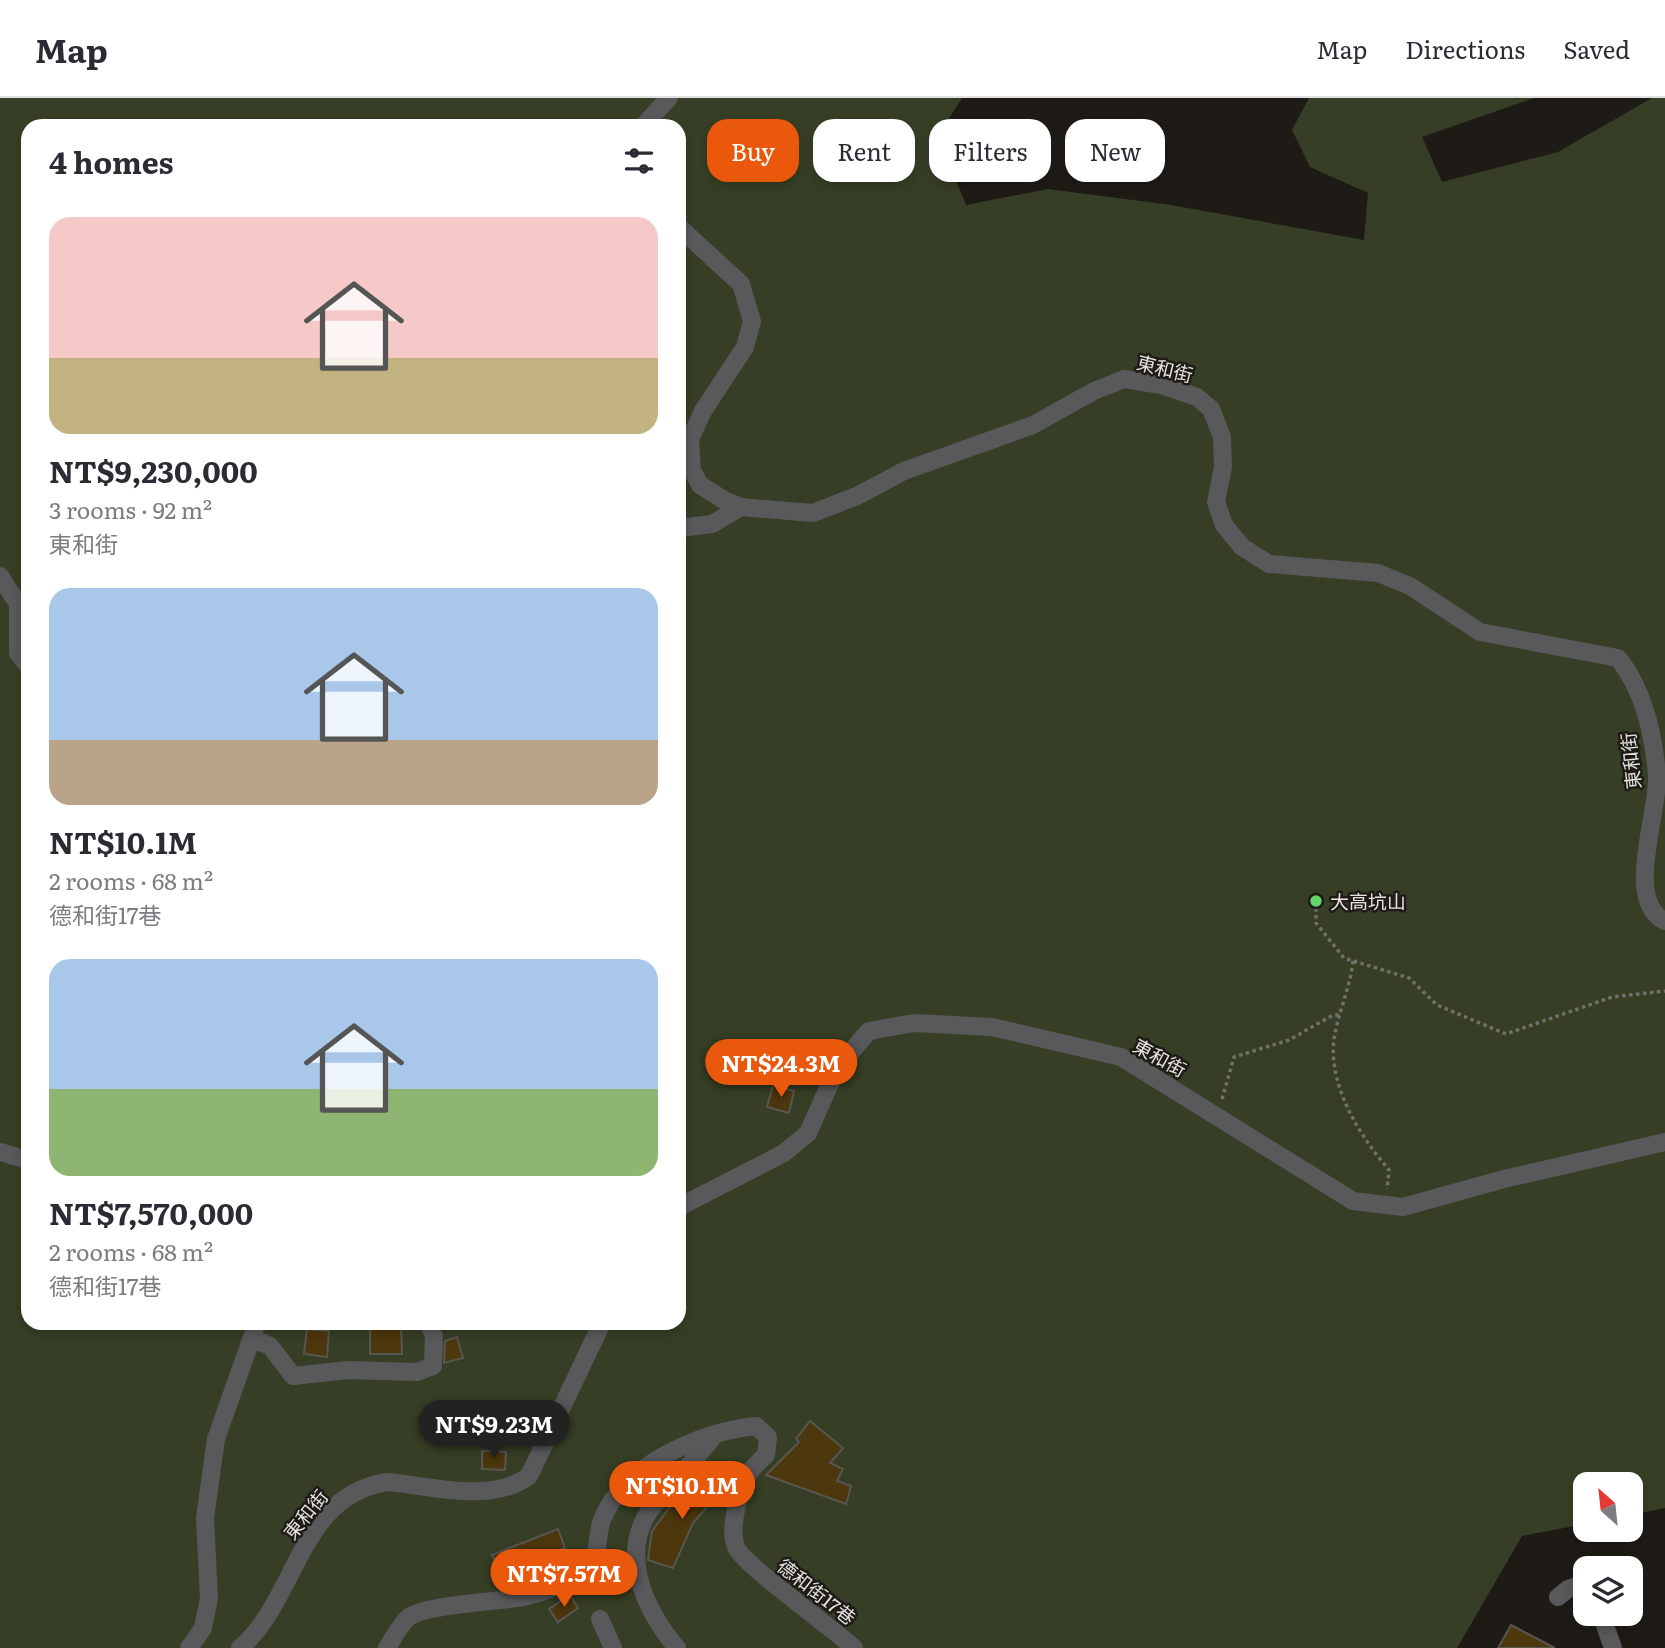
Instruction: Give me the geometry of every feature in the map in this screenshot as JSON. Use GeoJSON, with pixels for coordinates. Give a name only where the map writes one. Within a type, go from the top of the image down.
{"type":"FeatureCollection","features":[{"type":"Feature","properties":{"kind":"street"},"geometry":{"type":"LineString","coordinates":[[650,119],[669,98]]}},
{"type":"Feature","properties":{"kind":"street","name":"東和街"},"geometry":{"type":"LineString","coordinates":[[686,233],[741,284],[752,321],[745,347],[703,411],[690,439],[692,470],[700,485],[741,507],[813,513],[857,496],[904,471],[1034,425],[1094,391],[1124,379],[1161,385],[1197,397],[1211,409],[1222,437],[1223,467],[1216,502],[1224,525],[1242,547],[1269,564],[1378,573],[1410,586],[1480,632],[1618,658],[1632,675],[1640,694],[1657,775],[1644,893],[1665,922]]}},
{"type":"Feature","properties":{"kind":"street"},"geometry":{"type":"LineString","coordinates":[[686,527],[712,524],[741,507]]}},
{"type":"Feature","properties":{"kind":"street"},"geometry":{"type":"LineString","coordinates":[[0,576],[18,604],[18,653],[21,657]]}},
{"type":"Feature","properties":{"kind":"street","name":"東和街"},"geometry":{"type":"LineString","coordinates":[[686,1203],[784,1153],[808,1133],[837,1068],[869,1031],[914,1023],[992,1027],[1121,1057],[1353,1201],[1403,1207],[1504,1179],[1665,1142]]}},
{"type":"Feature","properties":{"kind":"street"},"geometry":{"type":"LineString","coordinates":[[0,1152],[21,1158]]}},
{"type":"Feature","properties":{"kind":"street"},"geometry":{"type":"LineString","coordinates":[[189,1648],[203,1628],[209,1598],[205,1518],[216,1439],[244,1353],[255,1330],[293,1376],[348,1370],[418,1372],[433,1366],[434,1336],[431,1330]]}},
{"type":"Feature","properties":{"kind":"street","name":"東和街"},"geometry":{"type":"LineString","coordinates":[[240,1648],[265,1622],[293,1564],[312,1534],[333,1507],[352,1493],[372,1484],[388,1482],[483,1492],[514,1487],[528,1476],[599,1330]]}},
{"type":"Feature","properties":{"kind":"street","name":"德和街17巷"},"geometry":{"type":"LineString","coordinates":[[387,1648],[409,1617],[435,1609],[527,1596],[582,1575],[596,1560],[601,1520],[619,1494],[645,1467],[716,1434],[755,1426],[768,1437],[766,1455],[750,1469],[740,1486],[733,1524],[736,1548],[746,1564],[854,1648]]}},
{"type":"Feature","properties":{"kind":"street"},"geometry":{"type":"LineString","coordinates":[[677,1648],[651,1614],[638,1576],[635,1555],[639,1533],[651,1508],[716,1434]]}},
{"type":"Feature","properties":{"kind":"street"},"geometry":{"type":"LineString","coordinates":[[1558,1598],[1573,1587]]}},
{"type":"Feature","properties":{"kind":"street"},"geometry":{"type":"LineString","coordinates":[[600,1619],[612,1648]]}},
{"type":"Feature","properties":{"kind":"street"},"geometry":{"type":"LineString","coordinates":[[1605,1626],[1613,1648]]}},
{"type":"Feature","properties":{"kind":"path"},"geometry":{"type":"LineString","coordinates":[[1315,901],[1316,923],[1344,958],[1409,978],[1437,1005],[1506,1034],[1612,997],[1665,991]]}},
{"type":"Feature","properties":{"kind":"path"},"geometry":{"type":"LineString","coordinates":[[1353,961],[1334,1039],[1335,1065],[1350,1115],[1366,1142],[1389,1170],[1385,1205]]}},
{"type":"Feature","properties":{"kind":"path"},"geometry":{"type":"LineString","coordinates":[[1217,1118],[1234,1057],[1289,1040],[1333,1016],[1341,1015]]}},
{"type":"Feature","properties":{"kind":"green space"},"geometry":{"type":"Polygon","coordinates":[[[0,98],[962,98],[949,119],[929,119],[929,182],[957,182],[966,205],[1048,189],[1171,205],[1364,240],[1368,193],[1310,167],[1292,130],[1309,98],[1534,98],[1422,137],[1442,182],[1558,152],[1652,98],[1665,98],[1665,1508],[1643,1513],[1643,1472],[1573,1472],[1573,1526],[1522,1536],[1457,1648],[0,1648],[0,98]]]}},
{"type":"Feature","properties":{"kind":"building"},"geometry":{"type":"Polygon","coordinates":[[[773,1085],[794,1091],[789,1113],[767,1107],[773,1085]]]}},
{"type":"Feature","properties":{"kind":"building"},"geometry":{"type":"Polygon","coordinates":[[[307,1330],[329,1331],[327,1357],[304,1354],[307,1330]]]}},
{"type":"Feature","properties":{"kind":"building"},"geometry":{"type":"Polygon","coordinates":[[[370,1330],[401,1330],[402,1354],[370,1354],[370,1330]]]}},
{"type":"Feature","properties":{"kind":"building"},"geometry":{"type":"Polygon","coordinates":[[[457,1337],[463,1358],[444,1363],[445,1341],[457,1337]]]}},
{"type":"Feature","properties":{"kind":"building"},"geometry":{"type":"Polygon","coordinates":[[[810,1421],[843,1448],[830,1463],[843,1469],[837,1481],[851,1486],[846,1504],[766,1475],[799,1442],[796,1439],[810,1421]]]}},
{"type":"Feature","properties":{"kind":"building"},"geometry":{"type":"Polygon","coordinates":[[[482,1451],[506,1452],[505,1470],[482,1469],[482,1451]]]}},
{"type":"Feature","properties":{"kind":"building"},"geometry":{"type":"Polygon","coordinates":[[[710,1471],[726,1485],[693,1523],[673,1568],[648,1560],[652,1531],[676,1499],[682,1503],[710,1471]]]}},
{"type":"Feature","properties":{"kind":"building"},"geometry":{"type":"Polygon","coordinates":[[[558,1529],[565,1548],[501,1573],[492,1555],[558,1529]]]}},
{"type":"Feature","properties":{"kind":"building"},"geometry":{"type":"Polygon","coordinates":[[[570,1595],[578,1608],[558,1622],[549,1609],[570,1595]]]}},
{"type":"Feature","properties":{"kind":"building"},"geometry":{"type":"Polygon","coordinates":[[[1511,1625],[1555,1648],[1498,1648],[1511,1625]]]}},
{"type":"Feature","properties":{"kind":"place","name":"大高坑山"},"geometry":{"type":"Point","coordinates":[1316,901]}}]}
